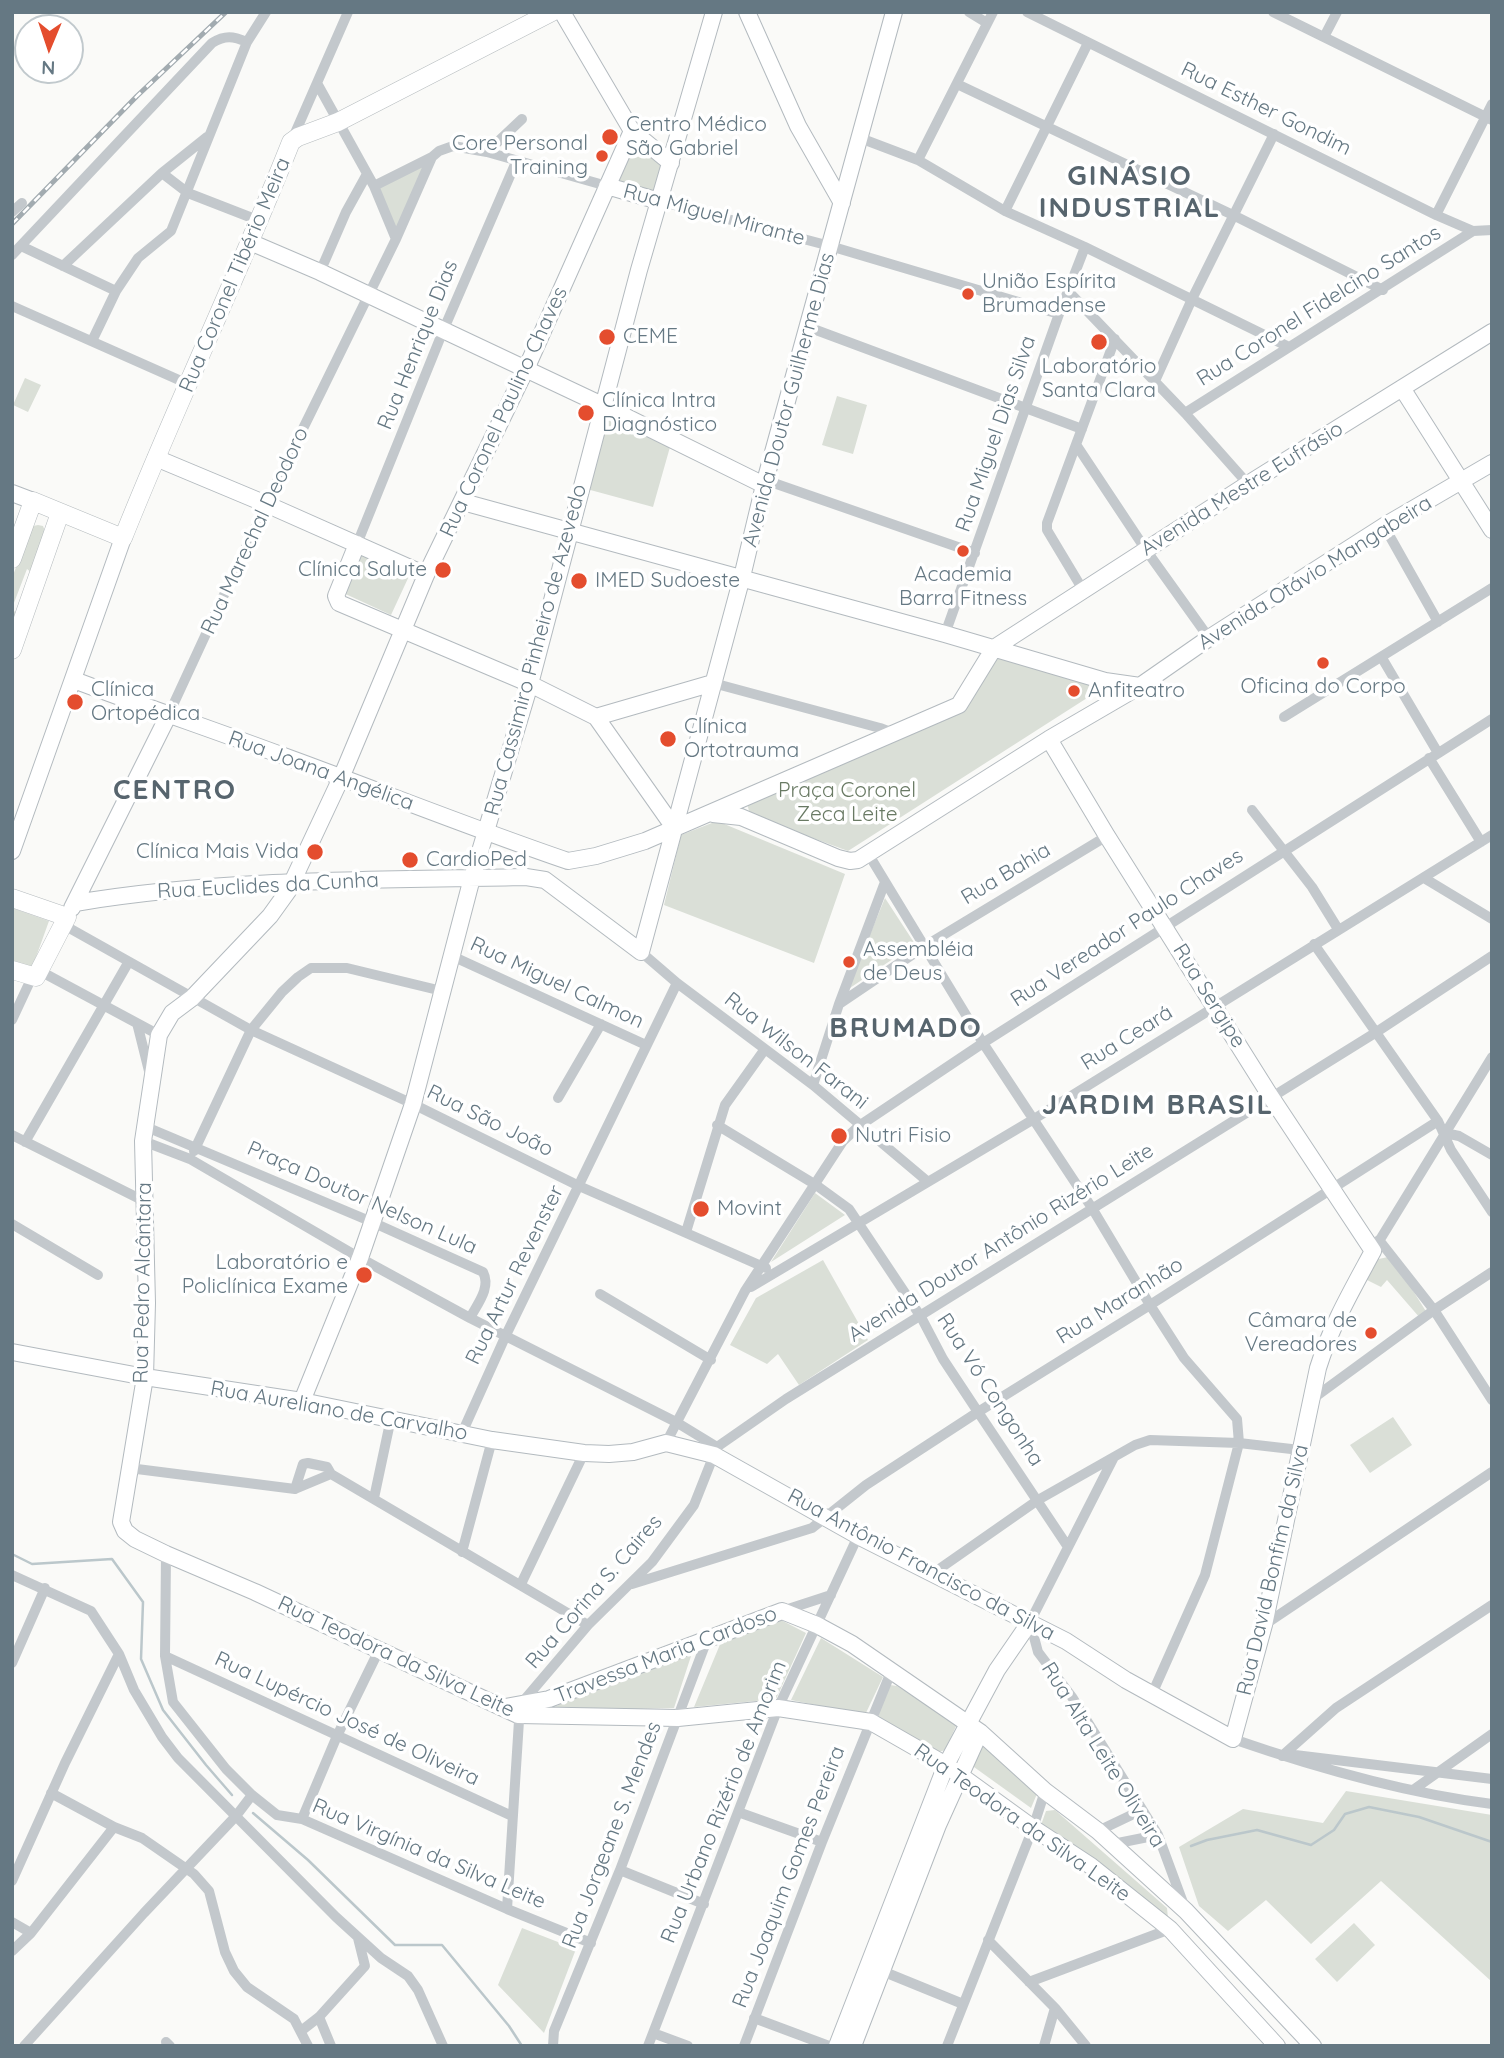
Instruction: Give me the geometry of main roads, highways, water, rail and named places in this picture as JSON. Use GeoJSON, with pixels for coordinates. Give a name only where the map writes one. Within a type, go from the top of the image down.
{"type":"FeatureCollection","features":[{"type":"Feature","properties":{"kind":"main road","name":"Rua Coronel Tibério Meira"},"geometry":{"type":"LineString","coordinates":[[60,513],[123,538],[260,221],[291,142],[338,122],[552,12]]}},
{"type":"Feature","properties":{"kind":"main road"},"geometry":{"type":"LineString","coordinates":[[12,559],[33,501],[60,513],[12,650]]}},
{"type":"Feature","properties":{"kind":"main road"},"geometry":{"type":"LineString","coordinates":[[12,898],[68,914],[36,974],[12,970]]}},
{"type":"Feature","properties":{"kind":"waterway"},"geometry":{"type":"LineString","coordinates":[[12,1554],[32,1564],[112,1559],[143,1602],[141,1659],[163,1710],[232,1795]]}},
{"type":"Feature","properties":{"kind":"waterway"},"geometry":{"type":"LineString","coordinates":[[1191,1846],[1257,1830],[1311,1845],[1334,1830],[1345,1814],[1369,1807],[1419,1817],[1492,1842]]}},
{"type":"Feature","properties":{"kind":"waterway"},"geometry":{"type":"LineString","coordinates":[[253,1813],[308,1860],[395,1945],[442,1945],[509,2026],[522,2046]]}},
{"type":"Feature","properties":{"kind":"railway"},"geometry":{"type":"LineString","coordinates":[[12,224],[137,96],[226,12]]}},
{"type":"Feature","properties":{"kind":"place","name":"Centro Médico São Gabriel"},"geometry":{"type":"Point","coordinates":[610,137]}},
{"type":"Feature","properties":{"kind":"place","name":"Core Personal Training"},"geometry":{"type":"Point","coordinates":[602,156]}},
{"type":"Feature","properties":{"kind":"place","name":"União Espírita Brumadense"},"geometry":{"type":"Point","coordinates":[968,294]}},
{"type":"Feature","properties":{"kind":"place","name":"CEME"},"geometry":{"type":"Point","coordinates":[607,337]}},
{"type":"Feature","properties":{"kind":"place","name":"Laboratório Santa Clara"},"geometry":{"type":"Point","coordinates":[1099,342]}},
{"type":"Feature","properties":{"kind":"place","name":"Clínica Intra Diagnóstico"},"geometry":{"type":"Point","coordinates":[586,413]}},
{"type":"Feature","properties":{"kind":"place","name":"Academia Barra Fitness"},"geometry":{"type":"Point","coordinates":[963,551]}},
{"type":"Feature","properties":{"kind":"place","name":"Clínica Salute"},"geometry":{"type":"Point","coordinates":[443,570]}},
{"type":"Feature","properties":{"kind":"place","name":"IMED Sudoeste"},"geometry":{"type":"Point","coordinates":[579,581]}},
{"type":"Feature","properties":{"kind":"place","name":"Oficina do Corpo"},"geometry":{"type":"Point","coordinates":[1323,663]}},
{"type":"Feature","properties":{"kind":"place","name":"Anfiteatro"},"geometry":{"type":"Point","coordinates":[1074,691]}},
{"type":"Feature","properties":{"kind":"place","name":"Clínica Ortopédica"},"geometry":{"type":"Point","coordinates":[75,702]}},
{"type":"Feature","properties":{"kind":"place","name":"Clínica Ortotrauma"},"geometry":{"type":"Point","coordinates":[668,739]}},
{"type":"Feature","properties":{"kind":"place","name":"Clínica Mais Vida"},"geometry":{"type":"Point","coordinates":[315,852]}},
{"type":"Feature","properties":{"kind":"place","name":"CardioPed"},"geometry":{"type":"Point","coordinates":[410,860]}},
{"type":"Feature","properties":{"kind":"place","name":"Assembléia de Deus"},"geometry":{"type":"Point","coordinates":[849,962]}},
{"type":"Feature","properties":{"kind":"place","name":"Nutri Fisio"},"geometry":{"type":"Point","coordinates":[839,1136]}},
{"type":"Feature","properties":{"kind":"place","name":"Movint"},"geometry":{"type":"Point","coordinates":[701,1209]}},
{"type":"Feature","properties":{"kind":"place","name":"Laboratório e Policlínica Exame"},"geometry":{"type":"Point","coordinates":[364,1275]}},
{"type":"Feature","properties":{"kind":"place","name":"Câmara de Vereadores"},"geometry":{"type":"Point","coordinates":[1371,1333]}},
{"type":"Feature","properties":{"kind":"district","name":"GINÁSIO INDUSTRIAL"},"geometry":{"type":"Point","coordinates":[1130,193]}},
{"type":"Feature","properties":{"kind":"district","name":"CENTRO"},"geometry":{"type":"Point","coordinates":[175,791]}},
{"type":"Feature","properties":{"kind":"district","name":"BRUMADO"},"geometry":{"type":"Point","coordinates":[906,1029]}},
{"type":"Feature","properties":{"kind":"district","name":"JARDIM BRASIL"},"geometry":{"type":"Point","coordinates":[1158,1106]}},
{"type":"Feature","properties":{"kind":"park label","name":"Praça Coronel Zeca Leite"},"geometry":{"type":"Point","coordinates":[847,803]}}]}
